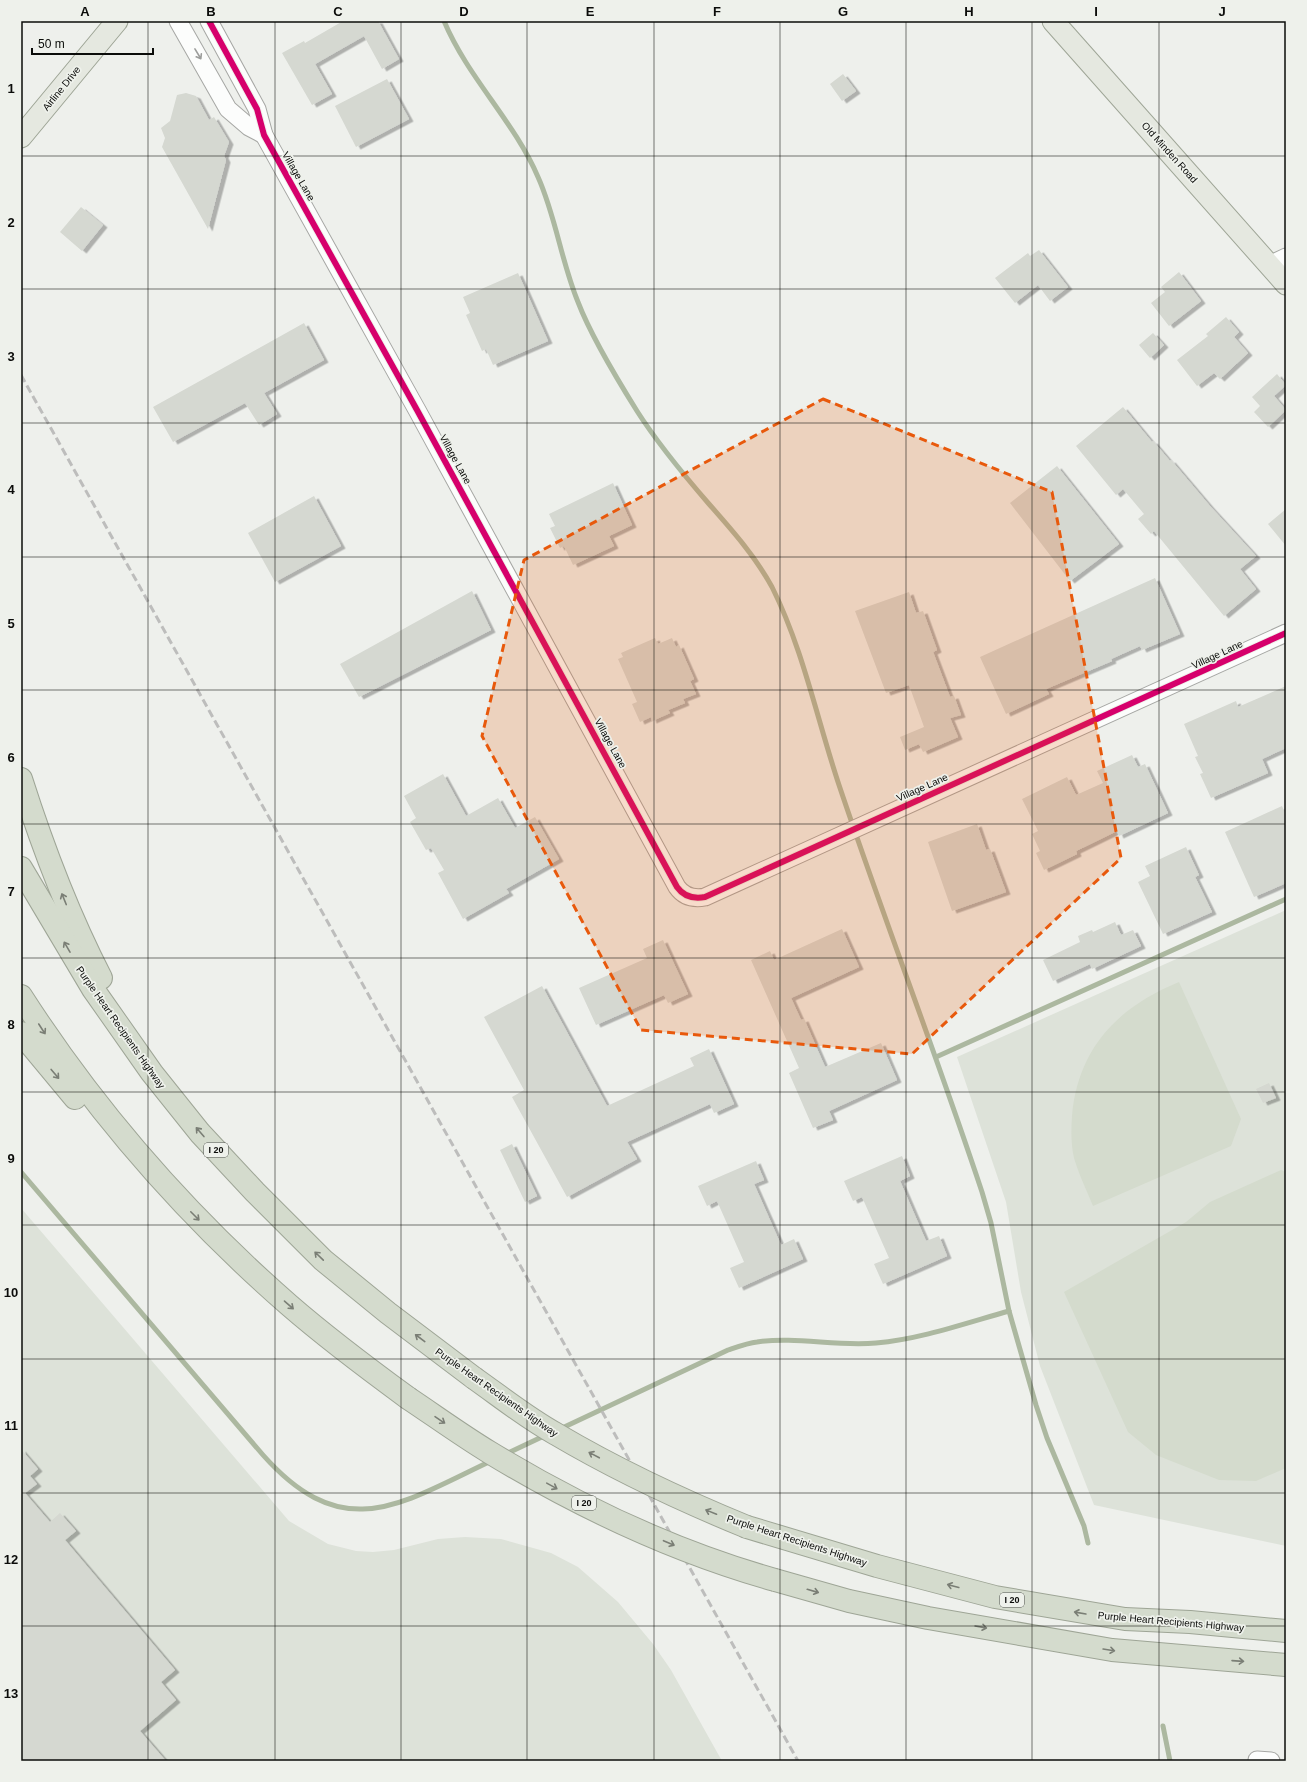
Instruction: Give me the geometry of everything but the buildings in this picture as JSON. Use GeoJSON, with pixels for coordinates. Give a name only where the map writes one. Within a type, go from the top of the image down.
{"type":"FeatureCollection","features":[{"type":"Feature","properties":{"kind":"highway"},"geometry":{"type":"LineString","coordinates":[[21,779],[54,877],[77,932],[101,978],[118,1025]]}},
{"type":"Feature","properties":{"kind":"highway","name":"Purple Heart Recipients Highway"},"geometry":{"type":"LineString","coordinates":[[21,868],[71,955],[152,1074],[200,1133],[255,1192],[323,1260],[388,1313],[474,1378],[555,1434],[666,1493],[747,1526],[877,1566],[995,1597],[1125,1619],[1190,1622],[1286,1631]]}},
{"type":"Feature","properties":{"kind":"highway","name":"I 20"},"geometry":{"type":"LineString","coordinates":[[21,996],[49,1040],[88,1093],[177,1198],[230,1251],[289,1305],[348,1354],[408,1398],[489,1452],[599,1511],[701,1557],[849,1601],[921,1616],[1112,1650],[1286,1665]]}},
{"type":"Feature","properties":{"kind":"highway"},"geometry":{"type":"LineString","coordinates":[[21,1034],[114,1141],[177,1198]]}},
{"type":"Feature","properties":{"kind":"main road","name":"Airline Drive"},"geometry":{"type":"LineString","coordinates":[[21,137],[117,21]]}},
{"type":"Feature","properties":{"kind":"main road","name":"Old Minden Road"},"geometry":{"type":"LineString","coordinates":[[1054,21],[1278,261],[1286,284]]}},
{"type":"Feature","properties":{"kind":"street"},"geometry":{"type":"LineString","coordinates":[[178,21],[228,109],[249,127],[264,135]]}},
{"type":"Feature","properties":{"kind":"street","name":"Village Lane"},"geometry":{"type":"LineString","coordinates":[[209,21],[257,109],[264,135],[417,410],[679,890],[689,897],[705,897],[1286,633]]}},
{"type":"Feature","properties":{"kind":"highlighted area"},"geometry":{"type":"Polygon","coordinates":[[[823,399],[1052,492],[1121,858],[912,1054],[641,1030],[482,736],[524,560],[823,399]]]}},
{"type":"Feature","properties":{"kind":"shaded area"},"geometry":{"type":"Polygon","coordinates":[[[1286,910],[1286,1546],[1094,1505],[1040,1366],[1021,1292],[1006,1202],[957,1057],[1286,910]]]}},
{"type":"Feature","properties":{"kind":"shaded area"},"geometry":{"type":"Polygon","coordinates":[[[1179,982],[1241,1119],[1231,1146],[1093,1206],[1074,1158],[1071,1132],[1076,1092],[1083,1070],[1092,1050],[1120,1017],[1137,1004],[1157,992],[1179,982]]]}},
{"type":"Feature","properties":{"kind":"shaded area"},"geometry":{"type":"Polygon","coordinates":[[[1281,1170],[1286,1172],[1286,1468],[1256,1481],[1219,1480],[1156,1455],[1128,1432],[1064,1292],[1186,1222],[1210,1202],[1281,1170]]]}},
{"type":"Feature","properties":{"kind":"shaded area"},"geometry":{"type":"Polygon","coordinates":[[[21,1208],[289,1521],[328,1544],[356,1551],[373,1552],[394,1550],[438,1539],[465,1537],[501,1539],[551,1553],[578,1567],[618,1602],[653,1644],[671,1670],[722,1761],[21,1761],[21,1208]]]}},
{"type":"Feature","properties":{"kind":"waterway"},"geometry":{"type":"LineString","coordinates":[[444,21],[465,62],[517,137],[538,177],[549,208],[567,271],[583,315],[613,371],[637,411],[662,447],[751,554],[772,587],[783,611],[801,659],[839,785],[982,1192],[991,1223],[1009,1311],[1036,1405],[1047,1438],[1084,1526],[1088,1543]]}},
{"type":"Feature","properties":{"kind":"waterway"},"geometry":{"type":"LineString","coordinates":[[936,1057],[1286,899]]}},
{"type":"Feature","properties":{"kind":"waterway"},"geometry":{"type":"LineString","coordinates":[[21,1172],[263,1455],[292,1483],[320,1500],[347,1508],[373,1508],[400,1502],[428,1491],[491,1461]]}},
{"type":"Feature","properties":{"kind":"waterway"},"geometry":{"type":"LineString","coordinates":[[560,1429],[728,1350],[746,1344],[772,1340],[846,1344],[893,1341],[943,1330],[1009,1311]]}},
{"type":"Feature","properties":{"kind":"waterway"},"geometry":{"type":"LineString","coordinates":[[506,1454],[546,1435]]}},
{"type":"Feature","properties":{"kind":"waterway"},"geometry":{"type":"LineString","coordinates":[[1163,1726],[1170,1761]]}},
{"type":"Feature","properties":{"kind":"railway"},"geometry":{"type":"LineString","coordinates":[[21,375],[798,1761]]}},
{"type":"Feature","properties":{"kind":"cycle path"},"geometry":{"type":"LineString","coordinates":[[209,21],[257,109],[264,135],[417,410],[677,887],[686,895],[697,898],[705,897],[1286,633]]}}]}
